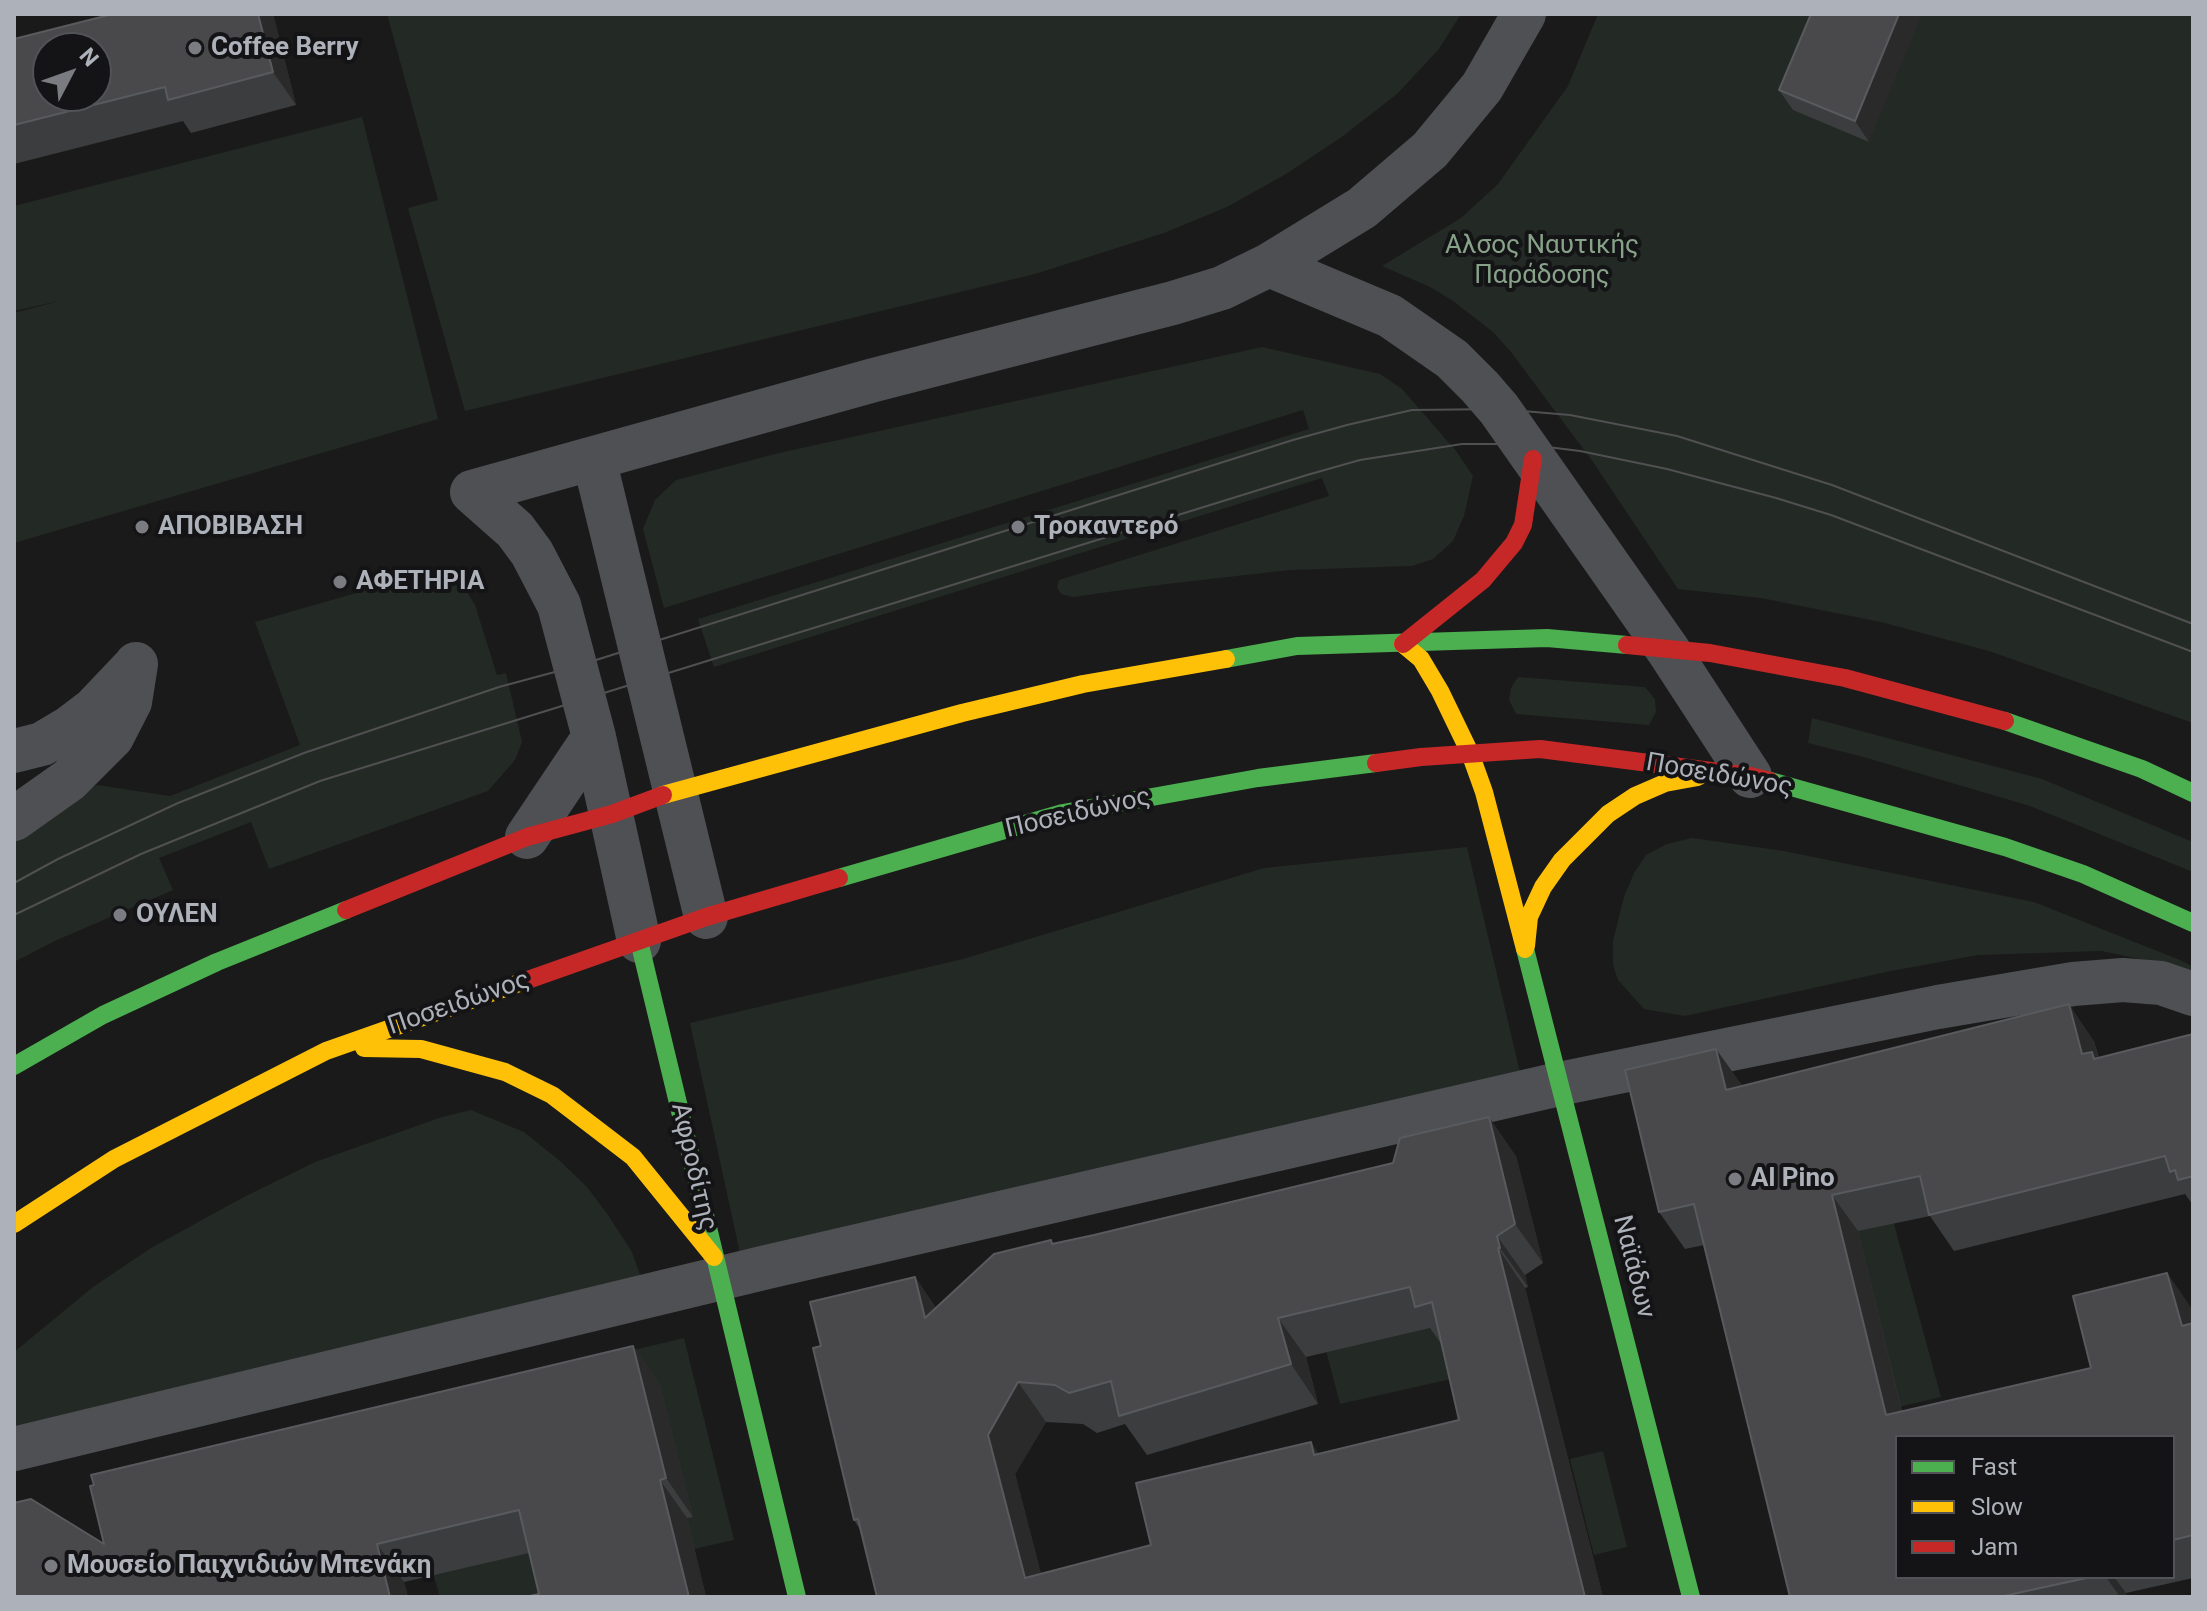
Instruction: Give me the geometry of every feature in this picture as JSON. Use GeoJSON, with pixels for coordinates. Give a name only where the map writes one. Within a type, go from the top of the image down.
{"type":"FeatureCollection","features":[{"type":"Feature","properties":{"kind":"main road"},"geometry":{"type":"LineString","coordinates":[[1403,644],[1483,580],[1514,543],[1523,525],[1533,459]]}},
{"type":"Feature","properties":{"kind":"main road"},"geometry":{"type":"LineString","coordinates":[[14,1066],[103,1015],[217,962],[527,837],[612,814],[675,791],[962,713],[1083,684],[1297,646],[1547,638],[1710,653],[1845,678],[1982,715],[2142,769],[2193,793]]}},
{"type":"Feature","properties":{"kind":"main road","name":"Ναϊάδων"},"geometry":{"type":"LineString","coordinates":[[1403,644],[1421,659],[1440,691],[1470,753],[1484,792],[1691,1597]]}},
{"type":"Feature","properties":{"kind":"main road","name":"Ποσειδώνος"},"geometry":{"type":"LineString","coordinates":[[14,1224],[114,1159],[326,1051],[706,917],[1063,813],[1258,778],[1470,753],[1540,749],[1750,776],[2005,847],[2083,874],[2193,923]]}},
{"type":"Feature","properties":{"kind":"main road"},"geometry":{"type":"LineString","coordinates":[[1525,949],[1529,917],[1543,887],[1562,860],[1608,814],[1635,796],[1665,783],[1692,778],[1750,776]]}},
{"type":"Feature","properties":{"kind":"main road","name":"Αφροδίτης"},"geometry":{"type":"LineString","coordinates":[[639,941],[797,1597]]}},
{"type":"Feature","properties":{"kind":"main road"},"geometry":{"type":"LineString","coordinates":[[326,1051],[373,1047],[421,1049],[505,1072],[552,1095],[633,1157],[717,1267]]}},
{"type":"Feature","properties":{"kind":"street"},"geometry":{"type":"LineString","coordinates":[[706,917],[594,459],[874,380],[1222,288],[1269,265],[1362,208],[1430,150],[1482,87],[1524,14]]}},
{"type":"Feature","properties":{"kind":"street"},"geometry":{"type":"LineString","coordinates":[[1269,265],[1390,316],[1452,359],[1480,387],[1499,409],[1668,650],[1750,776]]}},
{"type":"Feature","properties":{"kind":"street","name":"Αφροδίτης"},"geometry":{"type":"LineString","coordinates":[[594,459],[472,492],[515,530],[547,579],[559,605],[594,737],[639,941]]}},
{"type":"Feature","properties":{"kind":"street"},"geometry":{"type":"LineString","coordinates":[[14,751],[42,744],[69,728],[94,709],[136,664],[130,702],[112,737],[69,780],[14,819]]}},
{"type":"Feature","properties":{"kind":"street"},"geometry":{"type":"LineString","coordinates":[[527,837],[594,737]]}},
{"type":"Feature","properties":{"kind":"street"},"geometry":{"type":"LineString","coordinates":[[14,1449],[717,1267],[1559,1084],[1938,1007],[2073,984],[2123,980],[2161,983],[2193,994]]}},
{"type":"Feature","properties":{"kind":"green space"},"geometry":{"type":"Polygon","coordinates":[[[387,14],[1461,14],[1439,49],[1397,94],[1343,136],[1286,174],[1227,207],[1164,233],[1035,274],[465,411],[408,208],[438,200],[387,14]]]}},
{"type":"Feature","properties":{"kind":"green space","name":"Αλσος Ναυτικής Παράδοσης"},"geometry":{"type":"Polygon","coordinates":[[[1598,14],[2193,14],[2193,723],[1989,651],[1881,622],[1761,598],[1678,589],[1593,462],[1493,332],[1430,287],[1382,266],[1461,218],[1498,184],[1568,86],[1598,14]]]}},
{"type":"Feature","properties":{"kind":"green space"},"geometry":{"type":"Polygon","coordinates":[[[362,117],[438,419],[14,543],[14,313],[59,301],[14,311],[14,206],[362,117]]]}},
{"type":"Feature","properties":{"kind":"green space"},"geometry":{"type":"Polygon","coordinates":[[[1262,347],[1380,374],[1402,389],[1457,452],[1473,476],[1464,516],[1453,541],[1433,559],[1412,566],[1290,570],[1073,597],[1061,594],[1057,587],[1059,580],[1329,496],[1322,478],[714,667],[698,619],[1309,429],[1303,410],[664,608],[643,529],[655,500],[676,480],[779,453],[1262,347]]]}},
{"type":"Feature","properties":{"kind":"green space"},"geometry":{"type":"Polygon","coordinates":[[[419,575],[442,576],[464,587],[475,605],[497,675],[506,673],[522,742],[515,760],[488,791],[269,869],[251,822],[159,858],[173,890],[14,962],[14,831],[97,785],[170,796],[300,745],[255,622],[419,575]]]}},
{"type":"Feature","properties":{"kind":"green space"},"geometry":{"type":"Polygon","coordinates":[[[1518,677],[1645,687],[1655,699],[1656,712],[1649,725],[1516,714],[1509,700],[1511,688],[1518,677]]]}},
{"type":"Feature","properties":{"kind":"green space"},"geometry":{"type":"Polygon","coordinates":[[[1812,718],[2042,779],[2193,842],[2193,872],[2030,806],[1808,743],[1812,718]]]}},
{"type":"Feature","properties":{"kind":"green space"},"geometry":{"type":"Polygon","coordinates":[[[1692,838],[1784,851],[2034,902],[2180,960],[2193,967],[2193,975],[2178,967],[2101,951],[1978,955],[1685,1016],[1644,1009],[1618,980],[1613,965],[1613,941],[1624,897],[1646,855],[1667,844],[1692,838]]]}},
{"type":"Feature","properties":{"kind":"green space"},"geometry":{"type":"Polygon","coordinates":[[[1467,847],[1523,1085],[741,1258],[690,1023],[963,959],[1264,868],[1467,847]]]}},
{"type":"Feature","properties":{"kind":"green space"},"geometry":{"type":"Polygon","coordinates":[[[471,1110],[524,1132],[587,1187],[632,1252],[643,1283],[14,1430],[14,1352],[93,1287],[151,1248],[315,1162],[442,1117],[471,1110]]]}},
{"type":"Feature","properties":{"kind":"green space"},"geometry":{"type":"Polygon","coordinates":[[[1399,1167],[1451,1379],[1340,1404],[1285,1194],[1399,1167]]]}},
{"type":"Feature","properties":{"kind":"green space"},"geometry":{"type":"Polygon","coordinates":[[[1891,1213],[1941,1397],[1768,1438],[1817,1237],[1891,1213]]]}},
{"type":"Feature","properties":{"kind":"green space"},"geometry":{"type":"Polygon","coordinates":[[[684,1338],[734,1540],[645,1560],[605,1597],[440,1597],[385,1409],[641,1530],[693,1516],[587,1361],[684,1338]]]}},
{"type":"Feature","properties":{"kind":"green space"},"geometry":{"type":"Polygon","coordinates":[[[1603,1451],[1627,1547],[1594,1555],[1570,1459],[1603,1451]]]}},
{"type":"Feature","properties":{"kind":"building"},"geometry":{"type":"Polygon","coordinates":[[[113,14],[258,14],[273,72],[168,100],[165,87],[112,100],[112,32],[42,32],[113,14]]]}},
{"type":"Feature","properties":{"kind":"building"},"geometry":{"type":"Polygon","coordinates":[[[1811,14],[1899,14],[1855,121],[1779,90],[1811,14]]]}},
{"type":"Feature","properties":{"kind":"building"},"geometry":{"type":"Polygon","coordinates":[[[32,34],[32,112],[66,112],[14,125],[14,39],[32,34]]]}},
{"type":"Feature","properties":{"kind":"building"},"geometry":{"type":"Polygon","coordinates":[[[2069,1004],[2082,1054],[2092,1052],[2094,1059],[2193,1034],[2193,1176],[2178,1180],[2175,1170],[2170,1172],[2165,1156],[1929,1215],[1920,1176],[1832,1195],[1886,1415],[2091,1368],[2073,1296],[2167,1273],[2182,1326],[2193,1323],[2193,1535],[2175,1540],[2175,1435],[1895,1435],[1895,1579],[2082,1579],[1999,1597],[1790,1597],[1694,1204],[1659,1212],[1625,1070],[1716,1049],[1726,1090],[2069,1004]]]}},
{"type":"Feature","properties":{"kind":"building"},"geometry":{"type":"Polygon","coordinates":[[[1489,1117],[1515,1224],[1497,1236],[1498,1248],[1585,1597],[877,1597],[858,1519],[854,1520],[813,1348],[821,1346],[810,1302],[915,1277],[925,1318],[994,1254],[1051,1240],[1052,1244],[1094,1235],[1393,1163],[1400,1138],[1489,1117]],[[1410,1287],[1278,1318],[1291,1364],[1119,1416],[1111,1381],[1069,1393],[1055,1385],[1018,1382],[988,1435],[1025,1578],[1151,1545],[1136,1483],[1311,1442],[1314,1455],[1459,1420],[1432,1302],[1415,1307],[1410,1287]]]}},
{"type":"Feature","properties":{"kind":"building"},"geometry":{"type":"Polygon","coordinates":[[[633,1346],[666,1478],[660,1480],[689,1597],[525,1597],[539,1594],[519,1510],[377,1544],[390,1597],[14,1597],[14,1503],[31,1499],[104,1544],[90,1486],[94,1485],[91,1475],[633,1346]]]}},
{"type":"Feature","properties":{"kind":"tram line"},"geometry":{"type":"LineString","coordinates":[[14,883],[178,803],[304,753],[499,687],[577,666],[1293,440],[1412,410],[1499,409],[1570,415],[1677,436],[1832,485],[2193,624]]}},
{"type":"Feature","properties":{"kind":"tram line"},"geometry":{"type":"LineString","coordinates":[[14,915],[141,854],[320,781],[1307,475],[1360,460],[1462,444],[1523,444],[1580,451],[1667,469],[1776,498],[1831,515],[2193,652]]}},
{"type":"Feature","properties":{"kind":"traffic: fast"},"geometry":{"type":"LineString","coordinates":[[1226,659],[1297,646],[1547,638],[1627,645]]}},
{"type":"Feature","properties":{"kind":"traffic: fast"},"geometry":{"type":"LineString","coordinates":[[2005,721],[2142,769],[2193,793]]}},
{"type":"Feature","properties":{"kind":"traffic: fast"},"geometry":{"type":"LineString","coordinates":[[839,878],[1063,813],[1258,778],[1376,763]]}},
{"type":"Feature","properties":{"kind":"traffic: fast"},"geometry":{"type":"LineString","coordinates":[[1770,781],[2005,847],[2083,874],[2193,923]]}},
{"type":"Feature","properties":{"kind":"traffic: fast"},"geometry":{"type":"LineString","coordinates":[[14,1066],[103,1015],[217,962],[346,910]]}},
{"type":"Feature","properties":{"kind":"traffic: fast"},"geometry":{"type":"LineString","coordinates":[[639,941],[797,1597]]}},
{"type":"Feature","properties":{"kind":"traffic: fast"},"geometry":{"type":"LineString","coordinates":[[1525,949],[1691,1597]]}},
{"type":"Feature","properties":{"kind":"traffic: slow"},"geometry":{"type":"LineString","coordinates":[[1403,644],[1421,659],[1470,753],[1484,792],[1525,949]]}},
{"type":"Feature","properties":{"kind":"traffic: slow"},"geometry":{"type":"LineString","coordinates":[[663,795],[962,713],[1083,684],[1226,659]]}},
{"type":"Feature","properties":{"kind":"traffic: slow"},"geometry":{"type":"LineString","coordinates":[[1526,946],[1529,917],[1543,887],[1562,860],[1608,814],[1635,796],[1665,783],[1698,777]]}},
{"type":"Feature","properties":{"kind":"traffic: slow"},"geometry":{"type":"LineString","coordinates":[[14,1224],[114,1159],[326,1051],[522,982]]}},
{"type":"Feature","properties":{"kind":"traffic: slow"},"geometry":{"type":"LineString","coordinates":[[364,1048],[421,1049],[505,1072],[552,1095],[633,1157],[714,1257]]}},
{"type":"Feature","properties":{"kind":"traffic: jam"},"geometry":{"type":"LineString","coordinates":[[1403,644],[1483,580],[1514,543],[1523,525],[1533,459]]}},
{"type":"Feature","properties":{"kind":"traffic: jam"},"geometry":{"type":"LineString","coordinates":[[1627,645],[1710,653],[1845,678],[2005,721]]}},
{"type":"Feature","properties":{"kind":"traffic: jam"},"geometry":{"type":"LineString","coordinates":[[1376,763],[1540,749],[1770,781]]}},
{"type":"Feature","properties":{"kind":"traffic: jam"},"geometry":{"type":"LineString","coordinates":[[346,910],[527,837],[612,814],[663,795]]}},
{"type":"Feature","properties":{"kind":"traffic: jam"},"geometry":{"type":"LineString","coordinates":[[522,982],[706,917],[839,878]]}},
{"type":"Feature","properties":{"kind":"place","name":"Coffee Berry"},"geometry":{"type":"Point","coordinates":[195,48]}},
{"type":"Feature","properties":{"kind":"place","name":"ΑΠΟΒΙΒΑΣΗ"},"geometry":{"type":"Point","coordinates":[142,527]}},
{"type":"Feature","properties":{"kind":"place","name":"Τροκαντερό"},"geometry":{"type":"Point","coordinates":[1018,527]}},
{"type":"Feature","properties":{"kind":"place","name":"ΑΦΕΤΗΡΙΑ"},"geometry":{"type":"Point","coordinates":[340,582]}},
{"type":"Feature","properties":{"kind":"place","name":"ΟΥΛΕΝ"},"geometry":{"type":"Point","coordinates":[120,915]}},
{"type":"Feature","properties":{"kind":"place","name":"Al Pino"},"geometry":{"type":"Point","coordinates":[1735,1179]}},
{"type":"Feature","properties":{"kind":"place","name":"Μουσείο Παιχνιδιών Μπενάκη"},"geometry":{"type":"Point","coordinates":[51,1566]}}]}
